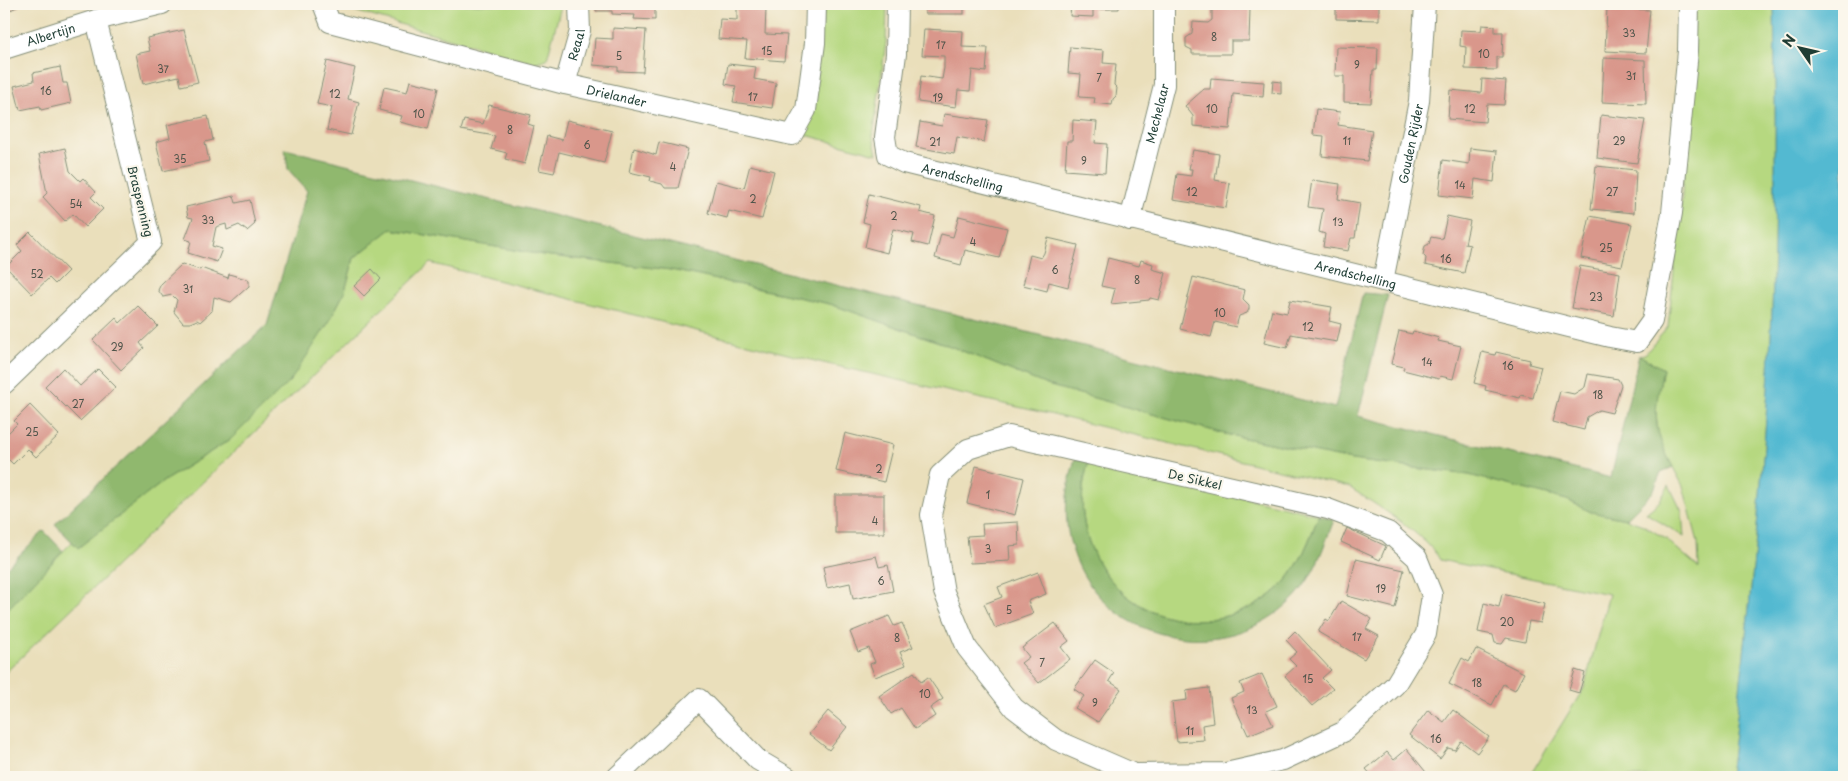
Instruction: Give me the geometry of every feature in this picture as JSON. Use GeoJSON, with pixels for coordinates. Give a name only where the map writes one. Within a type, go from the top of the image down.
{"type":"FeatureCollection","features":[{"type":"Feature","properties":{"kind":"street","name":"Albertijn"},"geometry":{"type":"LineString","coordinates":[[4,49],[96,20],[162,4]]}},
{"type":"Feature","properties":{"kind":"street","name":"Drielander"},"geometry":{"type":"LineString","coordinates":[[323,4],[330,22],[565,84],[792,135],[806,110],[815,43],[816,4]]}},
{"type":"Feature","properties":{"kind":"street","name":"Reaal"},"geometry":{"type":"LineString","coordinates":[[565,84],[580,31],[579,4]]}},
{"type":"Feature","properties":{"kind":"street","name":"Arendschelling"},"geometry":{"type":"LineString","coordinates":[[897,4],[896,54],[885,137],[888,155],[904,163],[1130,220],[1601,335],[1637,342],[1652,321],[1672,212],[1688,51],[1689,4]]}},
{"type":"Feature","properties":{"kind":"street","name":"Mechelaar"},"geometry":{"type":"LineString","coordinates":[[1130,220],[1164,85],[1164,4]]}},
{"type":"Feature","properties":{"kind":"street","name":"Gouden Rijder"},"geometry":{"type":"LineString","coordinates":[[1383,281],[1419,101],[1425,4]]}},
{"type":"Feature","properties":{"kind":"street","name":"Braspenning"},"geometry":{"type":"LineString","coordinates":[[4,384],[151,242],[96,20]]}},
{"type":"Feature","properties":{"kind":"street","name":"De Sikkel"},"geometry":{"type":"LineString","coordinates":[[1008,436],[1328,509],[1388,532],[1417,558],[1432,595],[1426,634],[1395,685],[1344,732],[1283,760],[1226,773],[1133,776],[1056,740],[1014,708],[967,648],[944,592],[931,515],[940,475],[968,449],[1008,436]]}},
{"type":"Feature","properties":{"kind":"street"},"geometry":{"type":"LineString","coordinates":[[617,777],[699,698],[758,760],[788,777]]}},
{"type":"Feature","properties":{"kind":"green space"},"geometry":{"type":"Polygon","coordinates":[[[338,4],[561,4],[561,6],[547,59],[534,63],[341,7],[338,4]]]}},
{"type":"Feature","properties":{"kind":"green space"},"geometry":{"type":"Polygon","coordinates":[[[825,4],[887,4],[886,42],[873,136],[877,154],[802,134],[825,4]]]}},
{"type":"Feature","properties":{"kind":"green space"},"geometry":{"type":"Polygon","coordinates":[[[1690,4],[1774,4],[1775,211],[1768,390],[1754,556],[1730,777],[1529,777],[1584,688],[1609,594],[1440,560],[1434,551],[1412,531],[1349,487],[1049,414],[819,362],[430,263],[4,674],[4,613],[9,606],[72,542],[78,547],[164,481],[231,439],[329,322],[345,291],[354,258],[391,229],[543,255],[671,270],[830,304],[945,344],[1047,385],[1225,434],[1352,460],[1469,475],[1567,500],[1591,512],[1626,519],[1643,525],[1666,539],[1699,568],[1698,542],[1683,486],[1659,441],[1655,405],[1663,369],[1639,355],[1645,354],[1668,327],[1682,196],[1690,4]]]}},
{"type":"Feature","properties":{"kind":"green space"},"geometry":{"type":"Polygon","coordinates":[[[285,149],[1335,408],[1363,293],[1388,295],[1358,416],[1611,478],[1639,355],[1663,369],[1656,408],[1656,419],[1661,441],[1673,467],[1661,472],[1653,492],[1626,519],[1591,512],[1567,500],[1469,475],[1352,460],[1225,434],[1047,385],[945,344],[830,304],[671,270],[543,255],[391,229],[354,258],[345,291],[329,322],[291,380],[231,439],[164,481],[78,548],[55,524],[267,325],[307,191],[288,169],[285,149]]]}},
{"type":"Feature","properties":{"kind":"green space"},"geometry":{"type":"Polygon","coordinates":[[[1075,459],[1089,461],[1083,494],[1084,525],[1094,554],[1110,579],[1131,599],[1158,613],[1188,620],[1222,617],[1255,606],[1276,591],[1289,577],[1304,552],[1319,515],[1334,520],[1318,561],[1308,580],[1294,598],[1265,620],[1233,634],[1199,638],[1165,635],[1133,623],[1106,603],[1084,576],[1070,541],[1066,510],[1068,489],[1075,459]]]}},
{"type":"Feature","properties":{"kind":"green space"},"geometry":{"type":"Polygon","coordinates":[[[1089,461],[1319,515],[1304,552],[1289,577],[1276,591],[1262,601],[1247,609],[1222,617],[1188,620],[1158,613],[1131,599],[1110,579],[1094,554],[1084,525],[1083,494],[1089,461]]]}},
{"type":"Feature","properties":{"kind":"green space"},"geometry":{"type":"Polygon","coordinates":[[[1669,485],[1682,512],[1684,537],[1646,513],[1659,502],[1669,485]]]}},
{"type":"Feature","properties":{"kind":"green space"},"geometry":{"type":"Polygon","coordinates":[[[44,531],[63,551],[4,613],[4,570],[44,531]]]}},
{"type":"Feature","properties":{"kind":"water"},"geometry":{"type":"Polygon","coordinates":[[[1774,4],[1844,4],[1844,777],[1730,777],[1754,556],[1768,390],[1775,211],[1774,4]]]}},
{"type":"Feature","properties":{"kind":"building"},"geometry":{"type":"Polygon","coordinates":[[[4,4],[18,4],[19,6],[4,13],[4,4]]]}},
{"type":"Feature","properties":{"kind":"building"},"geometry":{"type":"Polygon","coordinates":[[[596,4],[655,4],[655,20],[634,19],[635,15],[612,14],[612,11],[596,11],[596,4]]]}},
{"type":"Feature","properties":{"kind":"building"},"geometry":{"type":"Polygon","coordinates":[[[737,4],[787,4],[787,9],[766,9],[765,34],[787,35],[784,61],[745,58],[747,41],[718,39],[720,19],[737,20],[737,4]]]}},
{"type":"Feature","properties":{"kind":"building"},"geometry":{"type":"Polygon","coordinates":[[[925,4],[964,4],[964,14],[925,14],[925,4]]]}},
{"type":"Feature","properties":{"kind":"building"},"geometry":{"type":"Polygon","coordinates":[[[1071,4],[1119,4],[1119,9],[1093,9],[1093,17],[1070,16],[1071,4]]]}},
{"type":"Feature","properties":{"kind":"building"},"geometry":{"type":"Polygon","coordinates":[[[1336,4],[1379,4],[1379,20],[1336,19],[1336,4]]]}},
{"type":"Feature","properties":{"kind":"building"},"geometry":{"type":"Polygon","coordinates":[[[1607,8],[1650,10],[1646,53],[1605,51],[1607,8]]]}},
{"type":"Feature","properties":{"kind":"building"},"geometry":{"type":"Polygon","coordinates":[[[1212,9],[1250,9],[1249,41],[1231,41],[1231,54],[1192,54],[1192,50],[1186,47],[1186,38],[1192,34],[1193,22],[1208,23],[1212,20],[1212,9]]]}},
{"type":"Feature","properties":{"kind":"building"},"geometry":{"type":"Polygon","coordinates":[[[1482,25],[1495,26],[1495,32],[1503,32],[1502,57],[1497,57],[1497,70],[1465,69],[1466,47],[1460,46],[1461,30],[1481,31],[1482,25]]]}},
{"type":"Feature","properties":{"kind":"building"},"geometry":{"type":"Polygon","coordinates":[[[613,28],[646,30],[643,72],[618,71],[618,67],[593,65],[595,38],[613,39],[613,28]]]}},
{"type":"Feature","properties":{"kind":"building"},"geometry":{"type":"Polygon","coordinates":[[[924,29],[963,31],[962,47],[988,48],[986,72],[972,70],[970,91],[958,90],[956,107],[918,102],[921,76],[942,79],[944,68],[944,56],[922,55],[924,29]]]}},
{"type":"Feature","properties":{"kind":"building"},"geometry":{"type":"Polygon","coordinates":[[[184,30],[198,82],[181,86],[179,76],[143,84],[136,54],[150,51],[147,38],[184,30]]]}},
{"type":"Feature","properties":{"kind":"building"},"geometry":{"type":"Polygon","coordinates":[[[1070,47],[1104,50],[1103,63],[1116,64],[1114,85],[1117,88],[1112,105],[1094,103],[1095,98],[1079,97],[1081,74],[1068,73],[1070,47]]]}},
{"type":"Feature","properties":{"kind":"building"},"geometry":{"type":"Polygon","coordinates":[[[1336,47],[1378,48],[1377,70],[1373,70],[1371,103],[1344,102],[1344,76],[1335,76],[1336,47]]]}},
{"type":"Feature","properties":{"kind":"building"},"geometry":{"type":"Polygon","coordinates":[[[1604,58],[1645,60],[1646,104],[1602,102],[1604,58]]]}},
{"type":"Feature","properties":{"kind":"building"},"geometry":{"type":"Polygon","coordinates":[[[327,61],[355,68],[348,99],[359,102],[351,135],[327,130],[332,107],[317,104],[327,61]]]}},
{"type":"Feature","properties":{"kind":"building"},"geometry":{"type":"Polygon","coordinates":[[[728,64],[756,67],[754,79],[776,83],[772,108],[733,102],[736,86],[725,84],[728,64]]]}},
{"type":"Feature","properties":{"kind":"building"},"geometry":{"type":"Polygon","coordinates":[[[60,67],[63,83],[67,83],[71,103],[41,110],[40,106],[20,110],[14,86],[34,81],[33,73],[60,67]]]}},
{"type":"Feature","properties":{"kind":"building"},"geometry":{"type":"Polygon","coordinates":[[[1211,78],[1264,82],[1263,97],[1233,94],[1230,129],[1193,126],[1193,116],[1185,106],[1204,89],[1210,89],[1211,78]]]}},
{"type":"Feature","properties":{"kind":"building"},"geometry":{"type":"Polygon","coordinates":[[[1482,79],[1506,81],[1504,105],[1487,104],[1485,122],[1448,119],[1450,90],[1481,93],[1482,79]]]}},
{"type":"Feature","properties":{"kind":"building"},"geometry":{"type":"Polygon","coordinates":[[[410,81],[438,88],[428,129],[400,122],[402,116],[379,110],[384,87],[407,92],[410,81]]]}},
{"type":"Feature","properties":{"kind":"building"},"geometry":{"type":"Polygon","coordinates":[[[1273,81],[1281,82],[1281,94],[1272,93],[1273,81]]]}},
{"type":"Feature","properties":{"kind":"building"},"geometry":{"type":"Polygon","coordinates":[[[489,105],[531,115],[528,124],[534,126],[525,164],[505,159],[507,153],[491,149],[495,136],[461,130],[464,120],[483,124],[489,105]]]}},
{"type":"Feature","properties":{"kind":"building"},"geometry":{"type":"Polygon","coordinates":[[[1316,109],[1340,112],[1338,125],[1372,130],[1367,161],[1322,156],[1324,136],[1313,135],[1316,109]]]}},
{"type":"Feature","properties":{"kind":"building"},"geometry":{"type":"Polygon","coordinates":[[[944,114],[988,120],[984,142],[957,137],[954,154],[916,147],[920,122],[942,126],[944,114]]]}},
{"type":"Feature","properties":{"kind":"building"},"geometry":{"type":"Polygon","coordinates":[[[1601,115],[1645,120],[1637,163],[1597,158],[1601,115]]]}},
{"type":"Feature","properties":{"kind":"building"},"geometry":{"type":"Polygon","coordinates":[[[208,116],[213,140],[205,142],[209,161],[163,171],[156,142],[170,138],[167,125],[208,116]]]}},
{"type":"Feature","properties":{"kind":"building"},"geometry":{"type":"Polygon","coordinates":[[[567,120],[612,131],[604,163],[559,152],[554,173],[539,170],[547,136],[562,140],[567,120]]]}},
{"type":"Feature","properties":{"kind":"building"},"geometry":{"type":"Polygon","coordinates":[[[1073,120],[1097,122],[1095,143],[1107,144],[1105,173],[1065,170],[1067,141],[1072,141],[1073,120]]]}},
{"type":"Feature","properties":{"kind":"building"},"geometry":{"type":"Polygon","coordinates":[[[659,142],[688,149],[678,188],[665,188],[662,184],[650,181],[651,177],[629,172],[634,148],[656,155],[659,142]]]}},
{"type":"Feature","properties":{"kind":"building"},"geometry":{"type":"Polygon","coordinates":[[[65,148],[70,171],[80,181],[83,178],[96,192],[91,197],[103,209],[85,227],[73,214],[65,221],[43,197],[47,193],[39,154],[65,148]]]}},
{"type":"Feature","properties":{"kind":"building"},"geometry":{"type":"Polygon","coordinates":[[[1470,148],[1497,151],[1494,182],[1475,179],[1473,199],[1439,195],[1443,160],[1469,164],[1470,148]]]}},
{"type":"Feature","properties":{"kind":"building"},"geometry":{"type":"Polygon","coordinates":[[[1193,150],[1219,154],[1215,180],[1230,183],[1226,208],[1173,200],[1177,174],[1191,176],[1192,169],[1189,169],[1193,150]]]}},
{"type":"Feature","properties":{"kind":"building"},"geometry":{"type":"Polygon","coordinates":[[[750,165],[774,171],[762,219],[729,211],[727,218],[708,213],[716,181],[744,188],[750,165]]]}},
{"type":"Feature","properties":{"kind":"building"},"geometry":{"type":"Polygon","coordinates":[[[1596,166],[1636,170],[1634,213],[1591,209],[1596,166]]]}},
{"type":"Feature","properties":{"kind":"building"},"geometry":{"type":"Polygon","coordinates":[[[1312,180],[1340,184],[1338,199],[1360,203],[1355,238],[1351,238],[1348,251],[1323,247],[1325,234],[1319,232],[1323,209],[1308,207],[1312,180]]]}},
{"type":"Feature","properties":{"kind":"building"},"geometry":{"type":"Polygon","coordinates":[[[869,194],[921,207],[920,212],[935,216],[928,246],[912,242],[914,234],[893,229],[887,253],[865,247],[870,224],[863,222],[869,194]]]}},
{"type":"Feature","properties":{"kind":"building"},"geometry":{"type":"Polygon","coordinates":[[[234,196],[236,203],[250,200],[255,224],[247,231],[239,225],[227,230],[226,224],[216,227],[212,246],[222,249],[217,262],[188,253],[191,241],[185,239],[193,218],[188,217],[186,207],[234,196]]]}},
{"type":"Feature","properties":{"kind":"building"},"geometry":{"type":"Polygon","coordinates":[[[959,216],[1007,228],[999,258],[965,250],[961,265],[935,258],[941,234],[953,237],[959,216]]]}},
{"type":"Feature","properties":{"kind":"building"},"geometry":{"type":"Polygon","coordinates":[[[1447,216],[1470,221],[1465,244],[1470,245],[1464,273],[1425,265],[1426,258],[1423,255],[1425,246],[1429,244],[1431,237],[1442,239],[1447,216]]]}},
{"type":"Feature","properties":{"kind":"building"},"geometry":{"type":"Polygon","coordinates":[[[1590,216],[1632,224],[1622,266],[1581,258],[1590,216]]]}},
{"type":"Feature","properties":{"kind":"building"},"geometry":{"type":"Polygon","coordinates":[[[30,232],[68,271],[55,284],[49,278],[32,294],[6,267],[22,251],[17,245],[30,232]]]}},
{"type":"Feature","properties":{"kind":"building"},"geometry":{"type":"Polygon","coordinates":[[[1048,238],[1078,245],[1068,287],[1049,282],[1047,291],[1023,285],[1030,255],[1041,258],[1048,238]]]}},
{"type":"Feature","properties":{"kind":"building"},"geometry":{"type":"Polygon","coordinates":[[[1108,258],[1139,266],[1141,260],[1153,264],[1152,269],[1166,273],[1159,300],[1150,298],[1149,300],[1111,304],[1115,289],[1101,286],[1108,258]]]}},
{"type":"Feature","properties":{"kind":"building"},"geometry":{"type":"Polygon","coordinates":[[[182,264],[200,270],[201,268],[228,278],[229,274],[246,279],[249,281],[249,286],[231,302],[214,297],[212,311],[200,322],[197,320],[183,323],[174,312],[177,300],[172,295],[163,297],[158,290],[161,284],[182,264]]]}},
{"type":"Feature","properties":{"kind":"building"},"geometry":{"type":"Polygon","coordinates":[[[1580,266],[1620,273],[1614,316],[1572,308],[1580,266]]]}},
{"type":"Feature","properties":{"kind":"building"},"geometry":{"type":"Polygon","coordinates":[[[372,269],[381,279],[364,296],[354,286],[372,269]]]}},
{"type":"Feature","properties":{"kind":"building"},"geometry":{"type":"Polygon","coordinates":[[[1193,277],[1245,290],[1243,299],[1249,305],[1249,309],[1247,313],[1239,316],[1236,327],[1215,322],[1211,337],[1180,329],[1193,277]]]}},
{"type":"Feature","properties":{"kind":"building"},"geometry":{"type":"Polygon","coordinates":[[[1290,300],[1332,307],[1329,321],[1341,324],[1337,342],[1291,334],[1287,348],[1264,343],[1272,310],[1287,313],[1290,300]]]}},
{"type":"Feature","properties":{"kind":"building"},"geometry":{"type":"Polygon","coordinates":[[[138,306],[158,326],[140,343],[144,348],[121,370],[93,340],[116,318],[120,323],[138,306]]]}},
{"type":"Feature","properties":{"kind":"building"},"geometry":{"type":"Polygon","coordinates":[[[1399,331],[1412,334],[1413,331],[1439,338],[1438,341],[1461,346],[1453,379],[1440,376],[1439,379],[1403,370],[1404,367],[1391,364],[1399,331]]]}},
{"type":"Feature","properties":{"kind":"building"},"geometry":{"type":"Polygon","coordinates":[[[1482,352],[1495,355],[1496,352],[1530,360],[1529,364],[1541,367],[1533,398],[1521,395],[1520,398],[1485,390],[1486,386],[1474,383],[1482,352]]]}},
{"type":"Feature","properties":{"kind":"building"},"geometry":{"type":"Polygon","coordinates":[[[63,368],[80,386],[98,369],[116,387],[80,421],[45,386],[63,368]]]}},
{"type":"Feature","properties":{"kind":"building"},"geometry":{"type":"Polygon","coordinates":[[[1588,374],[1618,379],[1621,385],[1612,413],[1599,410],[1587,417],[1584,430],[1552,422],[1560,391],[1574,394],[1585,387],[1588,374]]]}},
{"type":"Feature","properties":{"kind":"building"},"geometry":{"type":"Polygon","coordinates":[[[30,405],[59,435],[36,457],[28,449],[13,464],[4,455],[4,437],[17,424],[14,421],[30,405]]]}},
{"type":"Feature","properties":{"kind":"building"},"geometry":{"type":"Polygon","coordinates":[[[845,433],[893,445],[884,482],[836,471],[845,433]]]}},
{"type":"Feature","properties":{"kind":"building"},"geometry":{"type":"Polygon","coordinates":[[[976,466],[1024,478],[1015,515],[967,503],[976,466]]]}},
{"type":"Feature","properties":{"kind":"building"},"geometry":{"type":"Polygon","coordinates":[[[835,495],[884,495],[884,533],[835,533],[835,495]]]}},
{"type":"Feature","properties":{"kind":"building"},"geometry":{"type":"Polygon","coordinates":[[[1018,522],[1019,545],[1009,546],[1010,561],[970,563],[967,536],[983,535],[982,524],[1018,522]]]}},
{"type":"Feature","properties":{"kind":"building"},"geometry":{"type":"Polygon","coordinates":[[[1347,528],[1386,546],[1380,560],[1341,542],[1347,528]]]}},
{"type":"Feature","properties":{"kind":"building"},"geometry":{"type":"Polygon","coordinates":[[[876,556],[879,567],[888,565],[893,591],[853,599],[850,583],[827,588],[823,567],[876,556]]]}},
{"type":"Feature","properties":{"kind":"building"},"geometry":{"type":"Polygon","coordinates":[[[1356,559],[1404,570],[1395,608],[1347,596],[1356,559]]]}},
{"type":"Feature","properties":{"kind":"building"},"geometry":{"type":"Polygon","coordinates":[[[1038,572],[1046,594],[1028,601],[1033,614],[995,628],[984,604],[1002,597],[998,587],[1038,572]]]}},
{"type":"Feature","properties":{"kind":"building"},"geometry":{"type":"Polygon","coordinates":[[[1502,594],[1545,604],[1541,623],[1529,621],[1525,642],[1506,638],[1502,644],[1495,643],[1493,635],[1478,632],[1484,603],[1499,607],[1502,594]]]}},
{"type":"Feature","properties":{"kind":"building"},"geometry":{"type":"Polygon","coordinates":[[[1341,601],[1372,619],[1366,629],[1379,636],[1364,659],[1318,632],[1326,619],[1329,621],[1341,601]]]}},
{"type":"Feature","properties":{"kind":"building"},"geometry":{"type":"Polygon","coordinates":[[[889,616],[894,626],[902,623],[913,647],[900,652],[906,665],[875,677],[870,664],[875,662],[869,648],[858,652],[850,632],[889,616]]]}},
{"type":"Feature","properties":{"kind":"building"},"geometry":{"type":"Polygon","coordinates":[[[1055,623],[1069,641],[1061,647],[1070,659],[1039,683],[1021,663],[1029,657],[1022,648],[1055,623]]]}},
{"type":"Feature","properties":{"kind":"building"},"geometry":{"type":"Polygon","coordinates":[[[1295,631],[1331,670],[1322,678],[1333,689],[1312,706],[1285,676],[1296,666],[1289,659],[1297,652],[1286,640],[1295,631]]]}},
{"type":"Feature","properties":{"kind":"building"},"geometry":{"type":"Polygon","coordinates":[[[1476,649],[1524,673],[1515,690],[1503,684],[1492,705],[1449,684],[1462,658],[1469,662],[1476,649]]]}},
{"type":"Feature","properties":{"kind":"building"},"geometry":{"type":"Polygon","coordinates":[[[1095,660],[1114,673],[1109,681],[1121,689],[1098,722],[1075,708],[1084,696],[1074,689],[1095,660]]]}},
{"type":"Feature","properties":{"kind":"building"},"geometry":{"type":"Polygon","coordinates":[[[1575,670],[1585,673],[1579,693],[1569,690],[1575,670]]]}},
{"type":"Feature","properties":{"kind":"building"},"geometry":{"type":"Polygon","coordinates":[[[914,672],[921,682],[928,677],[943,699],[930,708],[935,716],[915,729],[901,708],[891,714],[879,696],[914,672]]]}},
{"type":"Feature","properties":{"kind":"building"},"geometry":{"type":"Polygon","coordinates":[[[1262,674],[1277,706],[1266,711],[1273,725],[1248,735],[1231,698],[1244,692],[1240,683],[1262,674]]]}},
{"type":"Feature","properties":{"kind":"building"},"geometry":{"type":"Polygon","coordinates":[[[1209,688],[1213,723],[1202,725],[1204,740],[1177,742],[1172,702],[1187,700],[1186,691],[1209,688]]]}},
{"type":"Feature","properties":{"kind":"building"},"geometry":{"type":"Polygon","coordinates":[[[1428,710],[1444,722],[1453,710],[1489,737],[1477,753],[1461,741],[1455,750],[1448,748],[1440,759],[1409,735],[1428,710]]]}},
{"type":"Feature","properties":{"kind":"building"},"geometry":{"type":"Polygon","coordinates":[[[828,711],[847,727],[829,750],[809,734],[828,711]]]}},
{"type":"Feature","properties":{"kind":"building"},"geometry":{"type":"Polygon","coordinates":[[[1407,749],[1430,777],[1373,777],[1366,769],[1387,752],[1394,760],[1407,749]]]}}]}
